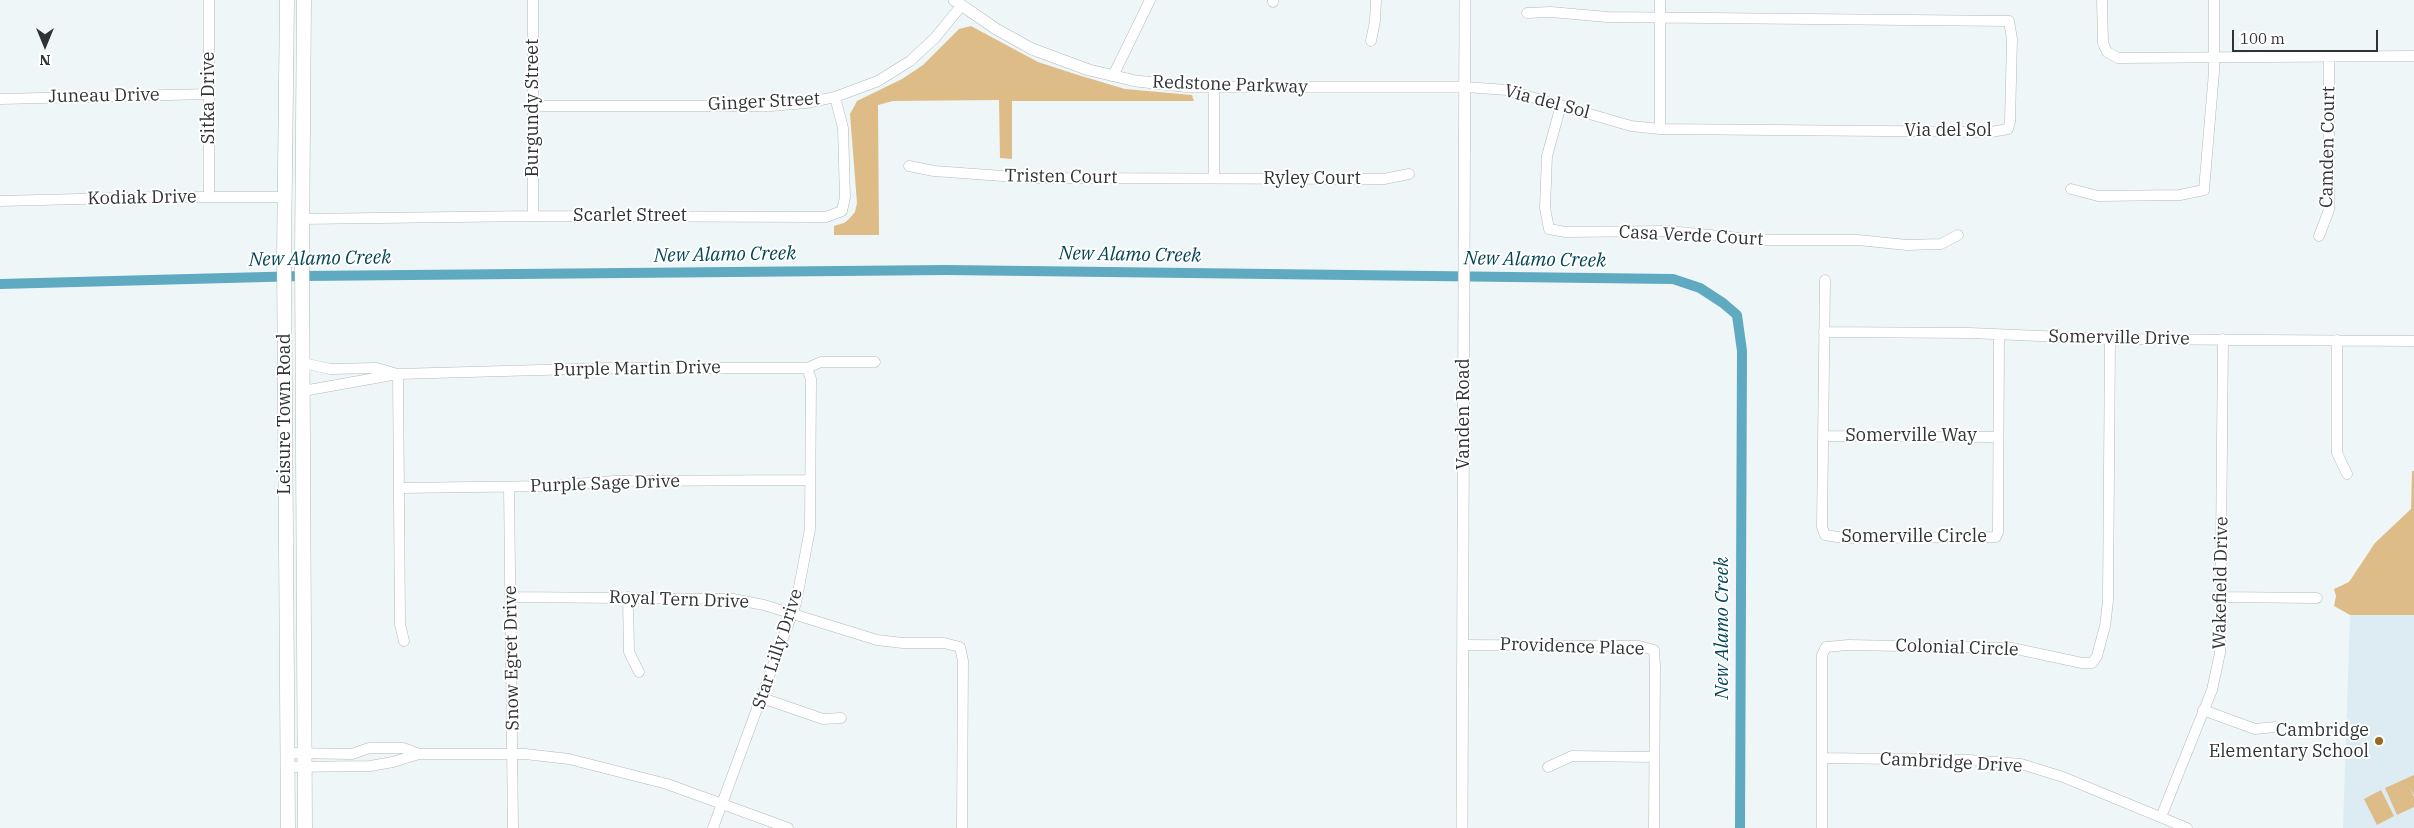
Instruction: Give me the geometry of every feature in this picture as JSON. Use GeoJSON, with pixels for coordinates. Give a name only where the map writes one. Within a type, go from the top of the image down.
{"type":"FeatureCollection","features":[{"type":"Feature","properties":{"kind":"main road","name":"Leisure Town Road"},"geometry":{"type":"LineString","coordinates":[[287,0],[284,308],[288,828]]}},
{"type":"Feature","properties":{"kind":"main road","name":"Leisure Town Road"},"geometry":{"type":"LineString","coordinates":[[304,0],[302,256],[305,828]]}},
{"type":"Feature","properties":{"kind":"street","name":"Sitka Drive"},"geometry":{"type":"LineString","coordinates":[[209,0],[209,197]]}},
{"type":"Feature","properties":{"kind":"street","name":"Burgundy Street"},"geometry":{"type":"LineString","coordinates":[[532,0],[533,216]]}},
{"type":"Feature","properties":{"kind":"street"},"geometry":{"type":"LineString","coordinates":[[1113,76],[1150,0]]}},
{"type":"Feature","properties":{"kind":"street"},"geometry":{"type":"LineString","coordinates":[[1371,41],[1375,21],[1376,0]]}},
{"type":"Feature","properties":{"kind":"street","name":"Vanden Road"},"geometry":{"type":"LineString","coordinates":[[1462,828],[1465,0]]}},
{"type":"Feature","properties":{"kind":"street"},"geometry":{"type":"LineString","coordinates":[[1660,0],[1660,129]]}},
{"type":"Feature","properties":{"kind":"street"},"geometry":{"type":"LineString","coordinates":[[2102,0],[2103,43],[2107,52],[2118,58],[2414,56]]}},
{"type":"Feature","properties":{"kind":"street"},"geometry":{"type":"LineString","coordinates":[[2071,189],[2098,196],[2180,195],[2204,190],[2214,58],[2214,0]]}},
{"type":"Feature","properties":{"kind":"street","name":"Ginger Street"},"geometry":{"type":"LineString","coordinates":[[533,106],[771,106],[806,103],[835,97],[878,81],[910,60],[935,38],[958,3]]}},
{"type":"Feature","properties":{"kind":"street","name":"Redstone Parkway"},"geometry":{"type":"LineString","coordinates":[[958,3],[1032,49],[1072,65],[1113,76],[1162,85],[1466,88]]}},
{"type":"Feature","properties":{"kind":"street"},"geometry":{"type":"LineString","coordinates":[[1528,13],[1551,12],[1607,17],[1660,17]]}},
{"type":"Feature","properties":{"kind":"street","name":"Via del Sol"},"geometry":{"type":"LineString","coordinates":[[1466,88],[1506,90],[1632,126],[1660,129],[1991,132],[2008,129],[2012,89],[2012,39],[2009,21],[1660,17]]}},
{"type":"Feature","properties":{"kind":"street","name":"Camden Court"},"geometry":{"type":"LineString","coordinates":[[2319,236],[2329,210],[2329,58]]}},
{"type":"Feature","properties":{"kind":"street"},"geometry":{"type":"LineString","coordinates":[[1214,87],[1214,178]]}},
{"type":"Feature","properties":{"kind":"street","name":"Juneau Drive"},"geometry":{"type":"LineString","coordinates":[[0,99],[209,94]]}},
{"type":"Feature","properties":{"kind":"street","name":"Scarlet Street"},"geometry":{"type":"LineString","coordinates":[[302,219],[533,216],[826,217],[842,211],[845,197],[843,128],[835,97]]}},
{"type":"Feature","properties":{"kind":"street","name":"Casa Verde Court"},"geometry":{"type":"LineString","coordinates":[[1561,105],[1547,156],[1545,208],[1549,229],[1565,232],[1668,231],[1761,240],[1858,240],[1907,245],[1941,244],[1958,235]]}},
{"type":"Feature","properties":{"kind":"street","name":"Tristen Court"},"geometry":{"type":"LineString","coordinates":[[909,166],[934,171],[1030,178],[1214,178]]}},
{"type":"Feature","properties":{"kind":"street","name":"Ryley Court"},"geometry":{"type":"LineString","coordinates":[[1214,178],[1384,179],[1409,174]]}},
{"type":"Feature","properties":{"kind":"street","name":"Kodiak Drive"},"geometry":{"type":"LineString","coordinates":[[0,201],[284,197]]}},
{"type":"Feature","properties":{"kind":"street","name":"Somerville Circle"},"geometry":{"type":"LineString","coordinates":[[1825,280],[1822,526],[1825,535],[1834,537],[1976,539],[1996,537],[1998,532],[1999,335]]}},
{"type":"Feature","properties":{"kind":"street","name":"Somerville Drive"},"geometry":{"type":"LineString","coordinates":[[1824,332],[1970,333],[2110,339],[2414,341]]}},
{"type":"Feature","properties":{"kind":"street","name":"Colonial Circle"},"geometry":{"type":"LineString","coordinates":[[1822,828],[1822,655],[1826,647],[1848,645],[2012,648],[2082,663],[2092,663],[2098,656],[2108,601],[2110,339]]}},
{"type":"Feature","properties":{"kind":"street","name":"Wakefield Drive"},"geometry":{"type":"LineString","coordinates":[[2161,817],[2204,710],[2218,669],[2221,598],[2223,339]]}},
{"type":"Feature","properties":{"kind":"street"},"geometry":{"type":"LineString","coordinates":[[2337,340],[2337,453],[2347,474]]}},
{"type":"Feature","properties":{"kind":"street","name":"Purple Martin Drive"},"geometry":{"type":"LineString","coordinates":[[303,391],[398,374],[611,368],[807,368],[821,362],[875,362]]}},
{"type":"Feature","properties":{"kind":"street","name":"Purple Martin Drive"},"geometry":{"type":"LineString","coordinates":[[303,363],[330,369],[377,368],[398,374]]}},
{"type":"Feature","properties":{"kind":"street","name":"Star Lilly Drive"},"geometry":{"type":"LineString","coordinates":[[713,828],[792,614],[810,529],[811,379],[807,368]]}},
{"type":"Feature","properties":{"kind":"street"},"geometry":{"type":"LineString","coordinates":[[398,374],[400,624],[404,641]]}},
{"type":"Feature","properties":{"kind":"street","name":"Somerville Way"},"geometry":{"type":"LineString","coordinates":[[1824,436],[1998,436]]}},
{"type":"Feature","properties":{"kind":"street","name":"Purple Sage Drive"},"geometry":{"type":"LineString","coordinates":[[400,488],[509,487],[614,481],[810,480]]}},
{"type":"Feature","properties":{"kind":"street","name":"Snow Egret Drive"},"geometry":{"type":"LineString","coordinates":[[509,487],[513,828]]}},
{"type":"Feature","properties":{"kind":"street"},"geometry":{"type":"LineString","coordinates":[[628,597],[629,652],[639,672]]}},
{"type":"Feature","properties":{"kind":"street","name":"Royal Tern Drive"},"geometry":{"type":"LineString","coordinates":[[511,598],[628,597],[732,599],[764,605],[877,640],[903,643],[944,643],[960,647],[963,661],[962,828]]}},
{"type":"Feature","properties":{"kind":"street"},"geometry":{"type":"LineString","coordinates":[[2221,598],[2317,598]]}},
{"type":"Feature","properties":{"kind":"street","name":"Providence Place"},"geometry":{"type":"LineString","coordinates":[[1463,645],[1639,646],[1654,650],[1656,666],[1654,828]]}},
{"type":"Feature","properties":{"kind":"street"},"geometry":{"type":"LineString","coordinates":[[762,698],[823,719],[841,718]]}},
{"type":"Feature","properties":{"kind":"street"},"geometry":{"type":"LineString","coordinates":[[2204,710],[2255,730],[2275,727]]}},
{"type":"Feature","properties":{"kind":"street"},"geometry":{"type":"LineString","coordinates":[[305,761],[352,754],[369,748],[403,748],[419,754]]}},
{"type":"Feature","properties":{"kind":"street"},"geometry":{"type":"LineString","coordinates":[[288,760],[370,766],[393,762],[419,754],[512,754],[569,759],[630,773],[788,828]]}},
{"type":"Feature","properties":{"kind":"street"},"geometry":{"type":"LineString","coordinates":[[1548,767],[1572,756],[1654,757]]}},
{"type":"Feature","properties":{"kind":"street","name":"Cambridge Drive"},"geometry":{"type":"LineString","coordinates":[[1823,758],[1969,760],[2021,764],[2064,777],[2187,828]]}},
{"type":"Feature","properties":{"kind":"shaded area"},"geometry":{"type":"Polygon","coordinates":[[[971,26],[1038,62],[1125,89],[1192,95],[1194,101],[1012,101],[1012,159],[1000,158],[999,100],[893,101],[878,105],[879,235],[834,235],[834,226],[844,223],[849,219],[855,212],[857,203],[850,114],[857,101],[902,79],[923,65],[959,29],[971,26]]]}},
{"type":"Feature","properties":{"kind":"shaded area"},"geometry":{"type":"Polygon","coordinates":[[[2412,471],[2414,471],[2414,615],[2350,615],[2334,606],[2336,596],[2334,589],[2349,582],[2375,543],[2411,509],[2412,471]]]}},
{"type":"Feature","properties":{"kind":"shaded area","name":"Cambridge Elementary School"},"geometry":{"type":"Polygon","coordinates":[[[2350,615],[2414,615],[2414,828],[2343,828],[2350,615]]]}},
{"type":"Feature","properties":{"kind":"shaded area"},"geometry":{"type":"Polygon","coordinates":[[[2414,775],[2414,795],[2410,788],[2414,797],[2414,807],[2397,815],[2385,788],[2414,775]]]}},
{"type":"Feature","properties":{"kind":"shaded area"},"geometry":{"type":"Polygon","coordinates":[[[2381,790],[2394,816],[2377,825],[2364,799],[2381,790]]]}},
{"type":"Feature","properties":{"kind":"waterway","name":"New Alamo Creek"},"geometry":{"type":"LineString","coordinates":[[0,284],[303,276],[946,270],[1673,279],[1700,288],[1737,315],[1742,351],[1740,828]]}},
{"type":"Feature","properties":{"kind":"place","name":"Cambridge Elementary School"},"geometry":{"type":"Point","coordinates":[2379,741]}}]}
